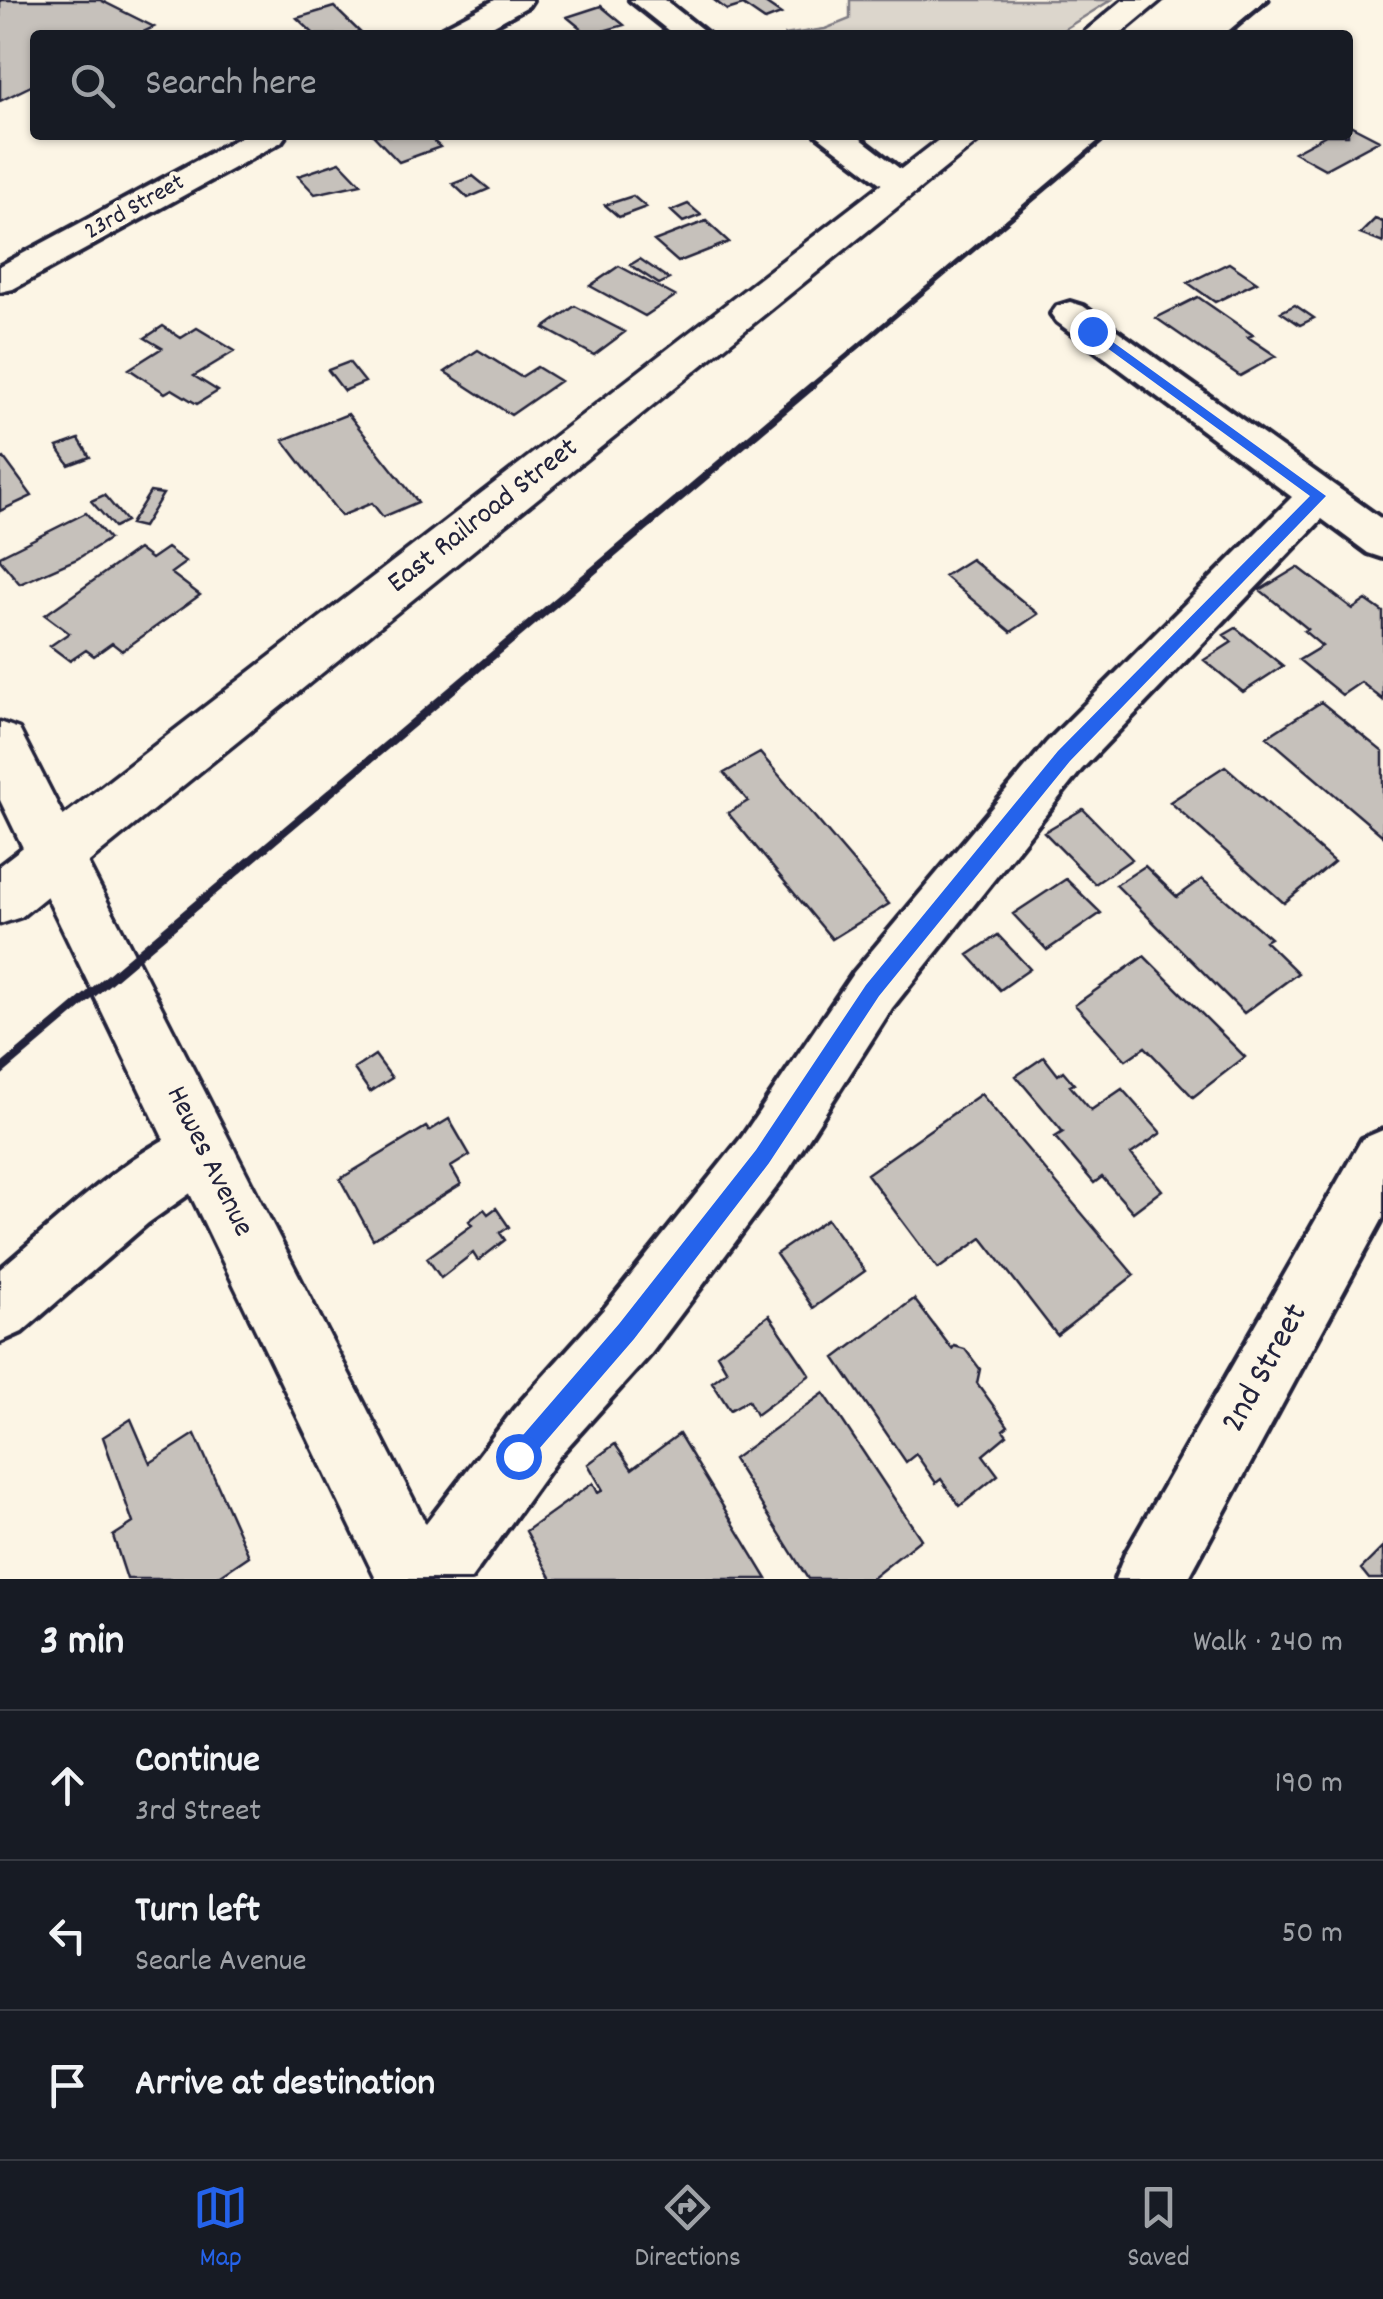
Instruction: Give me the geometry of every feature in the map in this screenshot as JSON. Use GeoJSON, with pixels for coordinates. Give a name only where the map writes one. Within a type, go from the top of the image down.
{"type":"FeatureCollection","features":[{"type":"Feature","properties":{"kind":"street"},"geometry":{"type":"LineString","coordinates":[[462,30],[517,0]]}},
{"type":"Feature","properties":{"kind":"street"},"geometry":{"type":"LineString","coordinates":[[646,0],[687,30]]}},
{"type":"Feature","properties":{"kind":"street"},"geometry":{"type":"LineString","coordinates":[[1105,30],[1144,0]]}},
{"type":"Feature","properties":{"kind":"street","name":"23rd Street"},"geometry":{"type":"LineString","coordinates":[[0,282],[260,140]]}},
{"type":"Feature","properties":{"kind":"street"},"geometry":{"type":"LineString","coordinates":[[841,140],[904,185]]}},
{"type":"Feature","properties":{"kind":"street","name":"East Railroad Street"},"geometry":{"type":"LineString","coordinates":[[0,900],[962,140]]}},
{"type":"Feature","properties":{"kind":"street"},"geometry":{"type":"LineString","coordinates":[[1070,314],[1383,542]]}},
{"type":"Feature","properties":{"kind":"street"},"geometry":{"type":"LineString","coordinates":[[428,1579],[536,1432],[626,1332],[762,1157],[873,990],[1052,770],[1319,496]]}},
{"type":"Feature","properties":{"kind":"street","name":"Hewes Avenue"},"geometry":{"type":"LineString","coordinates":[[0,744],[416,1579]]}},
{"type":"Feature","properties":{"kind":"street"},"geometry":{"type":"LineString","coordinates":[[0,1310],[127,1202],[202,1150]]}},
{"type":"Feature","properties":{"kind":"street","name":"2nd Street"},"geometry":{"type":"LineString","coordinates":[[1150,1579],[1383,1158]]}},
{"type":"Feature","properties":{"kind":"shaded area"},"geometry":{"type":"Polygon","coordinates":[[[850,0],[1111,0],[1063,30],[818,30],[850,19],[850,0]]]}},
{"type":"Feature","properties":{"kind":"building"},"geometry":{"type":"Polygon","coordinates":[[[0,0],[100,0],[154,27],[30,30],[30,86],[0,101],[0,0]]]}},
{"type":"Feature","properties":{"kind":"building"},"geometry":{"type":"Polygon","coordinates":[[[714,0],[766,0],[762,1],[781,14],[765,20],[743,5],[727,10],[714,0]]]}},
{"type":"Feature","properties":{"kind":"building"},"geometry":{"type":"Polygon","coordinates":[[[601,6],[624,25],[583,30],[567,17],[601,6]]]}},
{"type":"Feature","properties":{"kind":"building"},"geometry":{"type":"Polygon","coordinates":[[[334,7],[358,30],[310,30],[297,18],[334,7]]]}},
{"type":"Feature","properties":{"kind":"building"},"geometry":{"type":"Polygon","coordinates":[[[1353,127],[1379,140],[1325,169],[1294,152],[1317,140],[1353,140],[1353,127]]]}},
{"type":"Feature","properties":{"kind":"building"},"geometry":{"type":"Polygon","coordinates":[[[378,140],[432,140],[440,147],[399,162],[378,140]]]}},
{"type":"Feature","properties":{"kind":"building"},"geometry":{"type":"Polygon","coordinates":[[[340,162],[361,184],[315,194],[298,176],[340,162]]]}},
{"type":"Feature","properties":{"kind":"building"},"geometry":{"type":"Polygon","coordinates":[[[473,176],[489,189],[468,198],[453,184],[473,176]]]}},
{"type":"Feature","properties":{"kind":"building"},"geometry":{"type":"Polygon","coordinates":[[[633,196],[646,207],[619,217],[605,205],[633,196]]]}},
{"type":"Feature","properties":{"kind":"building"},"geometry":{"type":"Polygon","coordinates":[[[688,204],[701,215],[683,222],[671,211],[688,204]]]}},
{"type":"Feature","properties":{"kind":"building"},"geometry":{"type":"Polygon","coordinates":[[[1375,219],[1383,222],[1383,243],[1360,234],[1375,219]]]}},
{"type":"Feature","properties":{"kind":"building"},"geometry":{"type":"Polygon","coordinates":[[[706,221],[729,242],[678,262],[654,241],[706,221]]]}},
{"type":"Feature","properties":{"kind":"building"},"geometry":{"type":"Polygon","coordinates":[[[640,259],[669,279],[659,284],[630,265],[640,259]]]}},
{"type":"Feature","properties":{"kind":"building"},"geometry":{"type":"Polygon","coordinates":[[[1229,263],[1257,282],[1215,302],[1188,283],[1229,263]]]}},
{"type":"Feature","properties":{"kind":"building"},"geometry":{"type":"Polygon","coordinates":[[[619,266],[675,296],[645,316],[590,286],[619,266]]]}},
{"type":"Feature","properties":{"kind":"building"},"geometry":{"type":"Polygon","coordinates":[[[1198,297],[1276,356],[1240,376],[1156,318],[1198,297]]]}},
{"type":"Feature","properties":{"kind":"building"},"geometry":{"type":"Polygon","coordinates":[[[1295,305],[1314,318],[1300,325],[1281,312],[1295,305]]]}},
{"type":"Feature","properties":{"kind":"building"},"geometry":{"type":"Polygon","coordinates":[[[575,306],[625,332],[594,355],[544,328],[575,306]]]}},
{"type":"Feature","properties":{"kind":"building"},"geometry":{"type":"Polygon","coordinates":[[[163,326],[181,338],[197,328],[235,351],[194,376],[218,391],[197,404],[172,389],[165,393],[129,369],[162,348],[145,338],[163,326]]]}},
{"type":"Feature","properties":{"kind":"building"},"geometry":{"type":"Polygon","coordinates":[[[478,350],[521,377],[537,367],[560,381],[511,415],[445,372],[478,350]]]}},
{"type":"Feature","properties":{"kind":"building"},"geometry":{"type":"Polygon","coordinates":[[[349,362],[365,382],[344,391],[328,370],[349,362]]]}},
{"type":"Feature","properties":{"kind":"building"},"geometry":{"type":"Polygon","coordinates":[[[348,414],[418,502],[383,517],[372,503],[341,516],[283,440],[348,414]]]}},
{"type":"Feature","properties":{"kind":"building"},"geometry":{"type":"Polygon","coordinates":[[[79,439],[90,457],[69,465],[57,447],[79,439]]]}},
{"type":"Feature","properties":{"kind":"building"},"geometry":{"type":"Polygon","coordinates":[[[4,458],[32,496],[0,511],[0,460],[4,458]]]}},
{"type":"Feature","properties":{"kind":"building"},"geometry":{"type":"Polygon","coordinates":[[[150,492],[163,494],[143,527],[130,524],[150,492]]]}},
{"type":"Feature","properties":{"kind":"building"},"geometry":{"type":"Polygon","coordinates":[[[104,495],[126,521],[114,527],[91,501],[104,495]]]}},
{"type":"Feature","properties":{"kind":"building"},"geometry":{"type":"Polygon","coordinates":[[[86,513],[109,539],[77,559],[20,584],[0,560],[0,556],[86,513]]]}},
{"type":"Feature","properties":{"kind":"building"},"geometry":{"type":"Polygon","coordinates":[[[167,548],[186,562],[171,573],[200,595],[122,651],[112,643],[94,656],[86,650],[70,661],[50,646],[69,633],[45,615],[138,549],[151,559],[167,548]]]}},
{"type":"Feature","properties":{"kind":"building"},"geometry":{"type":"Polygon","coordinates":[[[971,559],[1038,614],[1011,632],[944,576],[971,559]]]}},
{"type":"Feature","properties":{"kind":"building"},"geometry":{"type":"Polygon","coordinates":[[[1298,567],[1353,609],[1366,600],[1383,612],[1383,700],[1361,682],[1342,695],[1299,660],[1322,646],[1304,631],[1308,629],[1260,590],[1298,567]]]}},
{"type":"Feature","properties":{"kind":"building"},"geometry":{"type":"Polygon","coordinates":[[[1236,628],[1283,666],[1243,692],[1204,660],[1232,642],[1224,635],[1236,628]]]}},
{"type":"Feature","properties":{"kind":"building"},"geometry":{"type":"Polygon","coordinates":[[[1321,702],[1383,752],[1383,836],[1267,737],[1321,702]]]}},
{"type":"Feature","properties":{"kind":"building"},"geometry":{"type":"Polygon","coordinates":[[[760,753],[889,904],[832,939],[728,813],[748,801],[724,773],[760,753]]]}},
{"type":"Feature","properties":{"kind":"building"},"geometry":{"type":"Polygon","coordinates":[[[1225,766],[1334,862],[1284,903],[1170,802],[1225,766]]]}},
{"type":"Feature","properties":{"kind":"building"},"geometry":{"type":"Polygon","coordinates":[[[1083,809],[1132,859],[1095,884],[1044,832],[1083,809]]]}},
{"type":"Feature","properties":{"kind":"building"},"geometry":{"type":"Polygon","coordinates":[[[1145,866],[1177,897],[1202,879],[1270,938],[1265,941],[1298,973],[1244,1013],[1116,885],[1145,866]]]}},
{"type":"Feature","properties":{"kind":"building"},"geometry":{"type":"Polygon","coordinates":[[[1066,879],[1101,913],[1047,950],[1013,914],[1066,879]]]}},
{"type":"Feature","properties":{"kind":"building"},"geometry":{"type":"Polygon","coordinates":[[[998,935],[1030,969],[1000,990],[968,955],[998,935]]]}},
{"type":"Feature","properties":{"kind":"building"},"geometry":{"type":"Polygon","coordinates":[[[1144,956],[1245,1057],[1193,1097],[1145,1047],[1126,1060],[1075,1005],[1144,956]]]}},
{"type":"Feature","properties":{"kind":"building"},"geometry":{"type":"Polygon","coordinates":[[[375,1055],[392,1078],[370,1092],[354,1069],[375,1055]]]}},
{"type":"Feature","properties":{"kind":"building"},"geometry":{"type":"Polygon","coordinates":[[[1044,1057],[1058,1075],[1063,1071],[1074,1084],[1070,1086],[1091,1110],[1122,1089],[1161,1133],[1131,1154],[1162,1190],[1133,1212],[1102,1177],[1094,1183],[1055,1137],[1063,1132],[1016,1076],[1044,1057]]]}},
{"type":"Feature","properties":{"kind":"building"},"geometry":{"type":"Polygon","coordinates":[[[981,1094],[1134,1275],[1057,1335],[982,1238],[938,1269],[867,1174],[981,1094]]]}},
{"type":"Feature","properties":{"kind":"building"},"geometry":{"type":"Polygon","coordinates":[[[449,1119],[470,1155],[451,1167],[461,1184],[373,1239],[340,1179],[426,1127],[429,1131],[449,1119]]]}},
{"type":"Feature","properties":{"kind":"building"},"geometry":{"type":"Polygon","coordinates":[[[496,1208],[509,1227],[500,1233],[505,1240],[478,1261],[473,1253],[441,1278],[427,1258],[472,1225],[469,1221],[484,1209],[488,1214],[496,1208]]]}},
{"type":"Feature","properties":{"kind":"building"},"geometry":{"type":"Polygon","coordinates":[[[827,1219],[865,1271],[813,1308],[776,1254],[827,1219]]]}},
{"type":"Feature","properties":{"kind":"building"},"geometry":{"type":"Polygon","coordinates":[[[914,1299],[952,1349],[965,1349],[980,1369],[977,1383],[1008,1426],[1003,1430],[1007,1435],[983,1455],[998,1475],[960,1506],[941,1479],[936,1483],[916,1454],[906,1462],[835,1358],[914,1299]]]}},
{"type":"Feature","properties":{"kind":"building"},"geometry":{"type":"Polygon","coordinates":[[[769,1315],[810,1375],[756,1415],[748,1400],[730,1410],[712,1382],[727,1371],[717,1354],[769,1315]]]}},
{"type":"Feature","properties":{"kind":"building"},"geometry":{"type":"Polygon","coordinates":[[[824,1393],[921,1539],[871,1579],[808,1579],[733,1459],[824,1393]]]}},
{"type":"Feature","properties":{"kind":"building"},"geometry":{"type":"Polygon","coordinates":[[[131,1419],[150,1463],[195,1434],[249,1556],[215,1579],[127,1579],[113,1536],[133,1523],[103,1437],[131,1419]]]}},
{"type":"Feature","properties":{"kind":"building"},"geometry":{"type":"Polygon","coordinates":[[[679,1434],[767,1579],[552,1579],[526,1531],[593,1483],[598,1493],[603,1490],[588,1464],[615,1444],[632,1469],[679,1434]]]}},
{"type":"Feature","properties":{"kind":"building"},"geometry":{"type":"Polygon","coordinates":[[[1383,1547],[1383,1579],[1369,1579],[1361,1569],[1383,1547]]]}},
{"type":"Feature","properties":{"kind":"railway"},"geometry":{"type":"LineString","coordinates":[[1233,30],[1269,0]]}},
{"type":"Feature","properties":{"kind":"railway"},"geometry":{"type":"LineString","coordinates":[[809,388],[1103,140]]}},
{"type":"Feature","properties":{"kind":"railway"},"geometry":{"type":"LineString","coordinates":[[202,901],[812,386]]}},
{"type":"Feature","properties":{"kind":"railway"},"geometry":{"type":"LineString","coordinates":[[0,1071],[205,898]]}},
{"type":"Feature","properties":{"kind":"route"},"geometry":{"type":"LineString","coordinates":[[518,1456],[626,1332],[762,1157],[873,990],[1064,756],[1319,496],[1092,331]]}}]}
